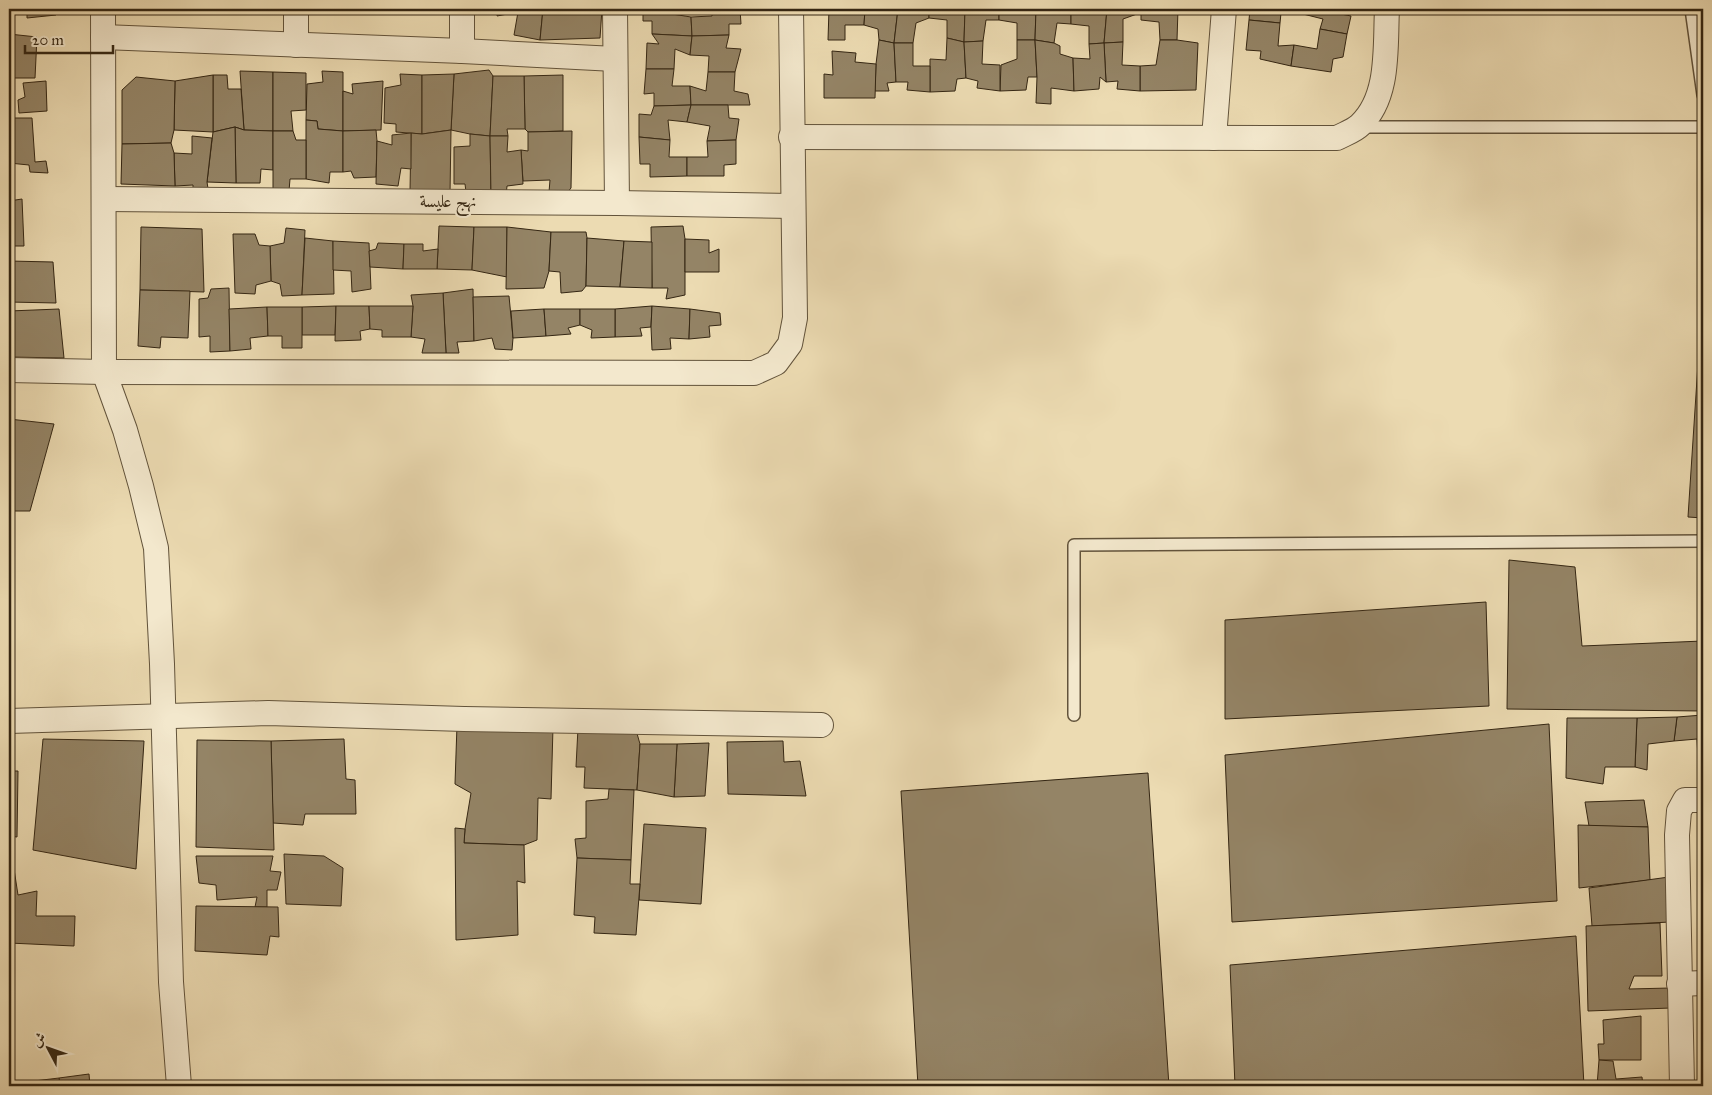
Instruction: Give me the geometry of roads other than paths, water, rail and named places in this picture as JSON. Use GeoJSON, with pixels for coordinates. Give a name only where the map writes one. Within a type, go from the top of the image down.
{"type":"FeatureCollection","features":[{"type":"Feature","properties":{"kind":"street"},"geometry":{"type":"LineString","coordinates":[[103,9],[104,372],[125,430],[156,548],[160,597],[171,982],[179,1086]]}},
{"type":"Feature","properties":{"kind":"street"},"geometry":{"type":"LineString","coordinates":[[296,9],[296,45]]}},
{"type":"Feature","properties":{"kind":"street"},"geometry":{"type":"LineString","coordinates":[[462,9],[462,51]]}},
{"type":"Feature","properties":{"kind":"street"},"geometry":{"type":"LineString","coordinates":[[615,9],[617,203]]}},
{"type":"Feature","properties":{"kind":"street"},"geometry":{"type":"LineString","coordinates":[[9,370],[104,372],[754,373],[776,364],[790,344],[795,318],[791,137],[791,9]]}},
{"type":"Feature","properties":{"kind":"street"},"geometry":{"type":"LineString","coordinates":[[1214,138],[1224,9]]}},
{"type":"Feature","properties":{"kind":"street"},"geometry":{"type":"LineString","coordinates":[[791,137],[1337,138],[1359,127],[1372,112],[1382,86],[1387,9]]}},
{"type":"Feature","properties":{"kind":"street"},"geometry":{"type":"LineString","coordinates":[[104,37],[615,59]]}},
{"type":"Feature","properties":{"kind":"street","name":"نهج عليسة"},"geometry":{"type":"LineString","coordinates":[[104,199],[792,206]]}},
{"type":"Feature","properties":{"kind":"street"},"geometry":{"type":"LineString","coordinates":[[9,721],[268,713],[821,726]]}},
{"type":"Feature","properties":{"kind":"street"},"geometry":{"type":"LineString","coordinates":[[1682,1086],[1679,984],[1678,811],[1685,800],[1703,800]]}},
{"type":"Feature","properties":{"kind":"street"},"geometry":{"type":"LineString","coordinates":[[1679,984],[1703,983]]}},
{"type":"Feature","properties":{"kind":"lane"},"geometry":{"type":"LineString","coordinates":[[1690,9],[1703,95]]}},
{"type":"Feature","properties":{"kind":"lane"},"geometry":{"type":"LineString","coordinates":[[1359,127],[1703,127]]}},
{"type":"Feature","properties":{"kind":"lane"},"geometry":{"type":"LineString","coordinates":[[1074,716],[1074,545],[1703,541]]}}]}
